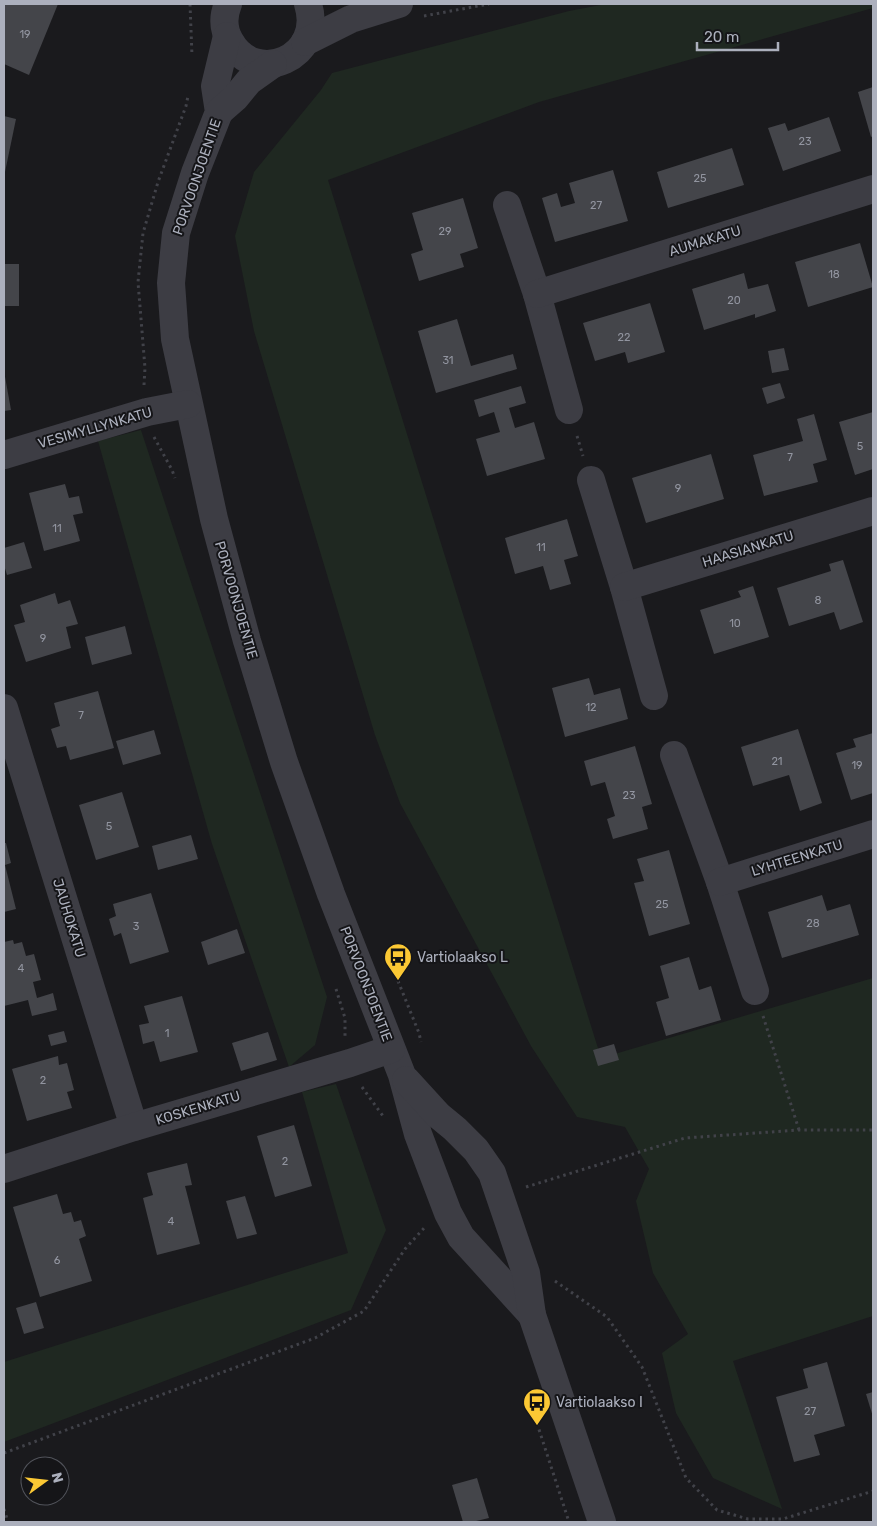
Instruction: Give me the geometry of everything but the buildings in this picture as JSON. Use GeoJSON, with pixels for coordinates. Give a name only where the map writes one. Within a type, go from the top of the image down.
{"type":"FeatureCollection","features":[{"type":"Feature","properties":{"kind":"street"},"geometry":{"type":"LineString","coordinates":[[306,42],[310,33],[311,22],[308,4]]}},
{"type":"Feature","properties":{"kind":"street"},"geometry":{"type":"LineString","coordinates":[[306,42],[351,19],[398,4]]}},
{"type":"Feature","properties":{"kind":"street","name":"PORVOONJOENTIE"},"geometry":{"type":"LineString","coordinates":[[219,112],[215,86],[227,36],[224,18],[225,5]]}},
{"type":"Feature","properties":{"kind":"street"},"geometry":{"type":"LineString","coordinates":[[227,36],[233,46],[250,60],[262,64],[273,64]]}},
{"type":"Feature","properties":{"kind":"street","name":"PORVOONJOENTIE"},"geometry":{"type":"LineString","coordinates":[[306,42],[297,53],[286,60],[273,64],[249,81],[235,98],[219,112],[195,173],[176,233],[171,283],[175,339],[216,528],[247,641],[284,762],[331,894],[402,1075],[418,1134],[448,1213],[461,1237],[532,1315]]}},
{"type":"Feature","properties":{"kind":"street","name":"AUMAKATU"},"geometry":{"type":"LineString","coordinates":[[537,294],[873,188]]}},
{"type":"Feature","properties":{"kind":"street"},"geometry":{"type":"LineString","coordinates":[[507,205],[537,294],[569,410]]}},
{"type":"Feature","properties":{"kind":"street","name":"VESIMYLLYNKATU"},"geometry":{"type":"LineString","coordinates":[[4,455],[147,412],[188,404]]}},
{"type":"Feature","properties":{"kind":"street"},"geometry":{"type":"LineString","coordinates":[[591,480],[624,586],[654,696]]}},
{"type":"Feature","properties":{"kind":"street","name":"HAASIANKATU"},"geometry":{"type":"LineString","coordinates":[[624,586],[873,511]]}},
{"type":"Feature","properties":{"kind":"street","name":"JAUHOKATU"},"geometry":{"type":"LineString","coordinates":[[4,708],[134,1128]]}},
{"type":"Feature","properties":{"kind":"street"},"geometry":{"type":"LineString","coordinates":[[674,755],[720,882],[755,990]]}},
{"type":"Feature","properties":{"kind":"street","name":"LYHTEENKATU"},"geometry":{"type":"LineString","coordinates":[[720,882],[873,834]]}},
{"type":"Feature","properties":{"kind":"street","name":"KOSKENKATU"},"geometry":{"type":"LineString","coordinates":[[4,1168],[392,1049]]}},
{"type":"Feature","properties":{"kind":"street","name":"PORVOONJOENTIE"},"geometry":{"type":"LineString","coordinates":[[402,1075],[425,1102],[476,1150],[492,1173],[526,1273],[532,1315],[602,1522]]}},
{"type":"Feature","properties":{"kind":"path"},"geometry":{"type":"LineString","coordinates":[[569,410],[591,480]]}},
{"type":"Feature","properties":{"kind":"path"},"geometry":{"type":"LineString","coordinates":[[755,990],[799,1130]]}},
{"type":"Feature","properties":{"kind":"path"},"geometry":{"type":"LineString","coordinates":[[520,1189],[685,1138],[799,1130],[873,1130]]}},
{"type":"Feature","properties":{"kind":"path"},"geometry":{"type":"LineString","coordinates":[[4,1453],[315,1338],[364,1311],[405,1249]]}},
{"type":"Feature","properties":{"kind":"path"},"geometry":{"type":"LineString","coordinates":[[552,1279],[607,1317],[642,1367],[686,1478],[717,1510],[748,1519],[783,1519],[873,1491]]}},
{"type":"Feature","properties":{"kind":"path"},"geometry":{"type":"LineString","coordinates":[[4,1509],[8,1522]]}},
{"type":"Feature","properties":{"kind":"shaded area"},"geometry":{"type":"Polygon","coordinates":[[[606,4],[873,4],[873,8],[539,102],[328,180],[601,1058],[873,978],[873,1316],[733,1361],[782,1509],[713,1478],[676,1413],[662,1353],[688,1334],[653,1273],[636,1201],[649,1169],[625,1127],[577,1117],[531,1046],[400,803],[375,735],[254,331],[235,236],[254,172],[321,90],[332,73],[569,11],[606,4]]]}},
{"type":"Feature","properties":{"kind":"shaded area"},"geometry":{"type":"Polygon","coordinates":[[[141,430],[327,997],[315,1045],[289,1067],[212,844],[98,441],[141,430]]]}},
{"type":"Feature","properties":{"kind":"shaded area"},"geometry":{"type":"Polygon","coordinates":[[[336,1084],[386,1230],[351,1310],[4,1442],[4,1362],[348,1253],[302,1092],[336,1084]]]}},
{"type":"Feature","properties":{"kind":"place","name":"Vartiolaakso L"},"geometry":{"type":"Point","coordinates":[398,981]}},
{"type":"Feature","properties":{"kind":"place","name":"Vartiolaakso I"},"geometry":{"type":"Point","coordinates":[537,1426]}}]}
